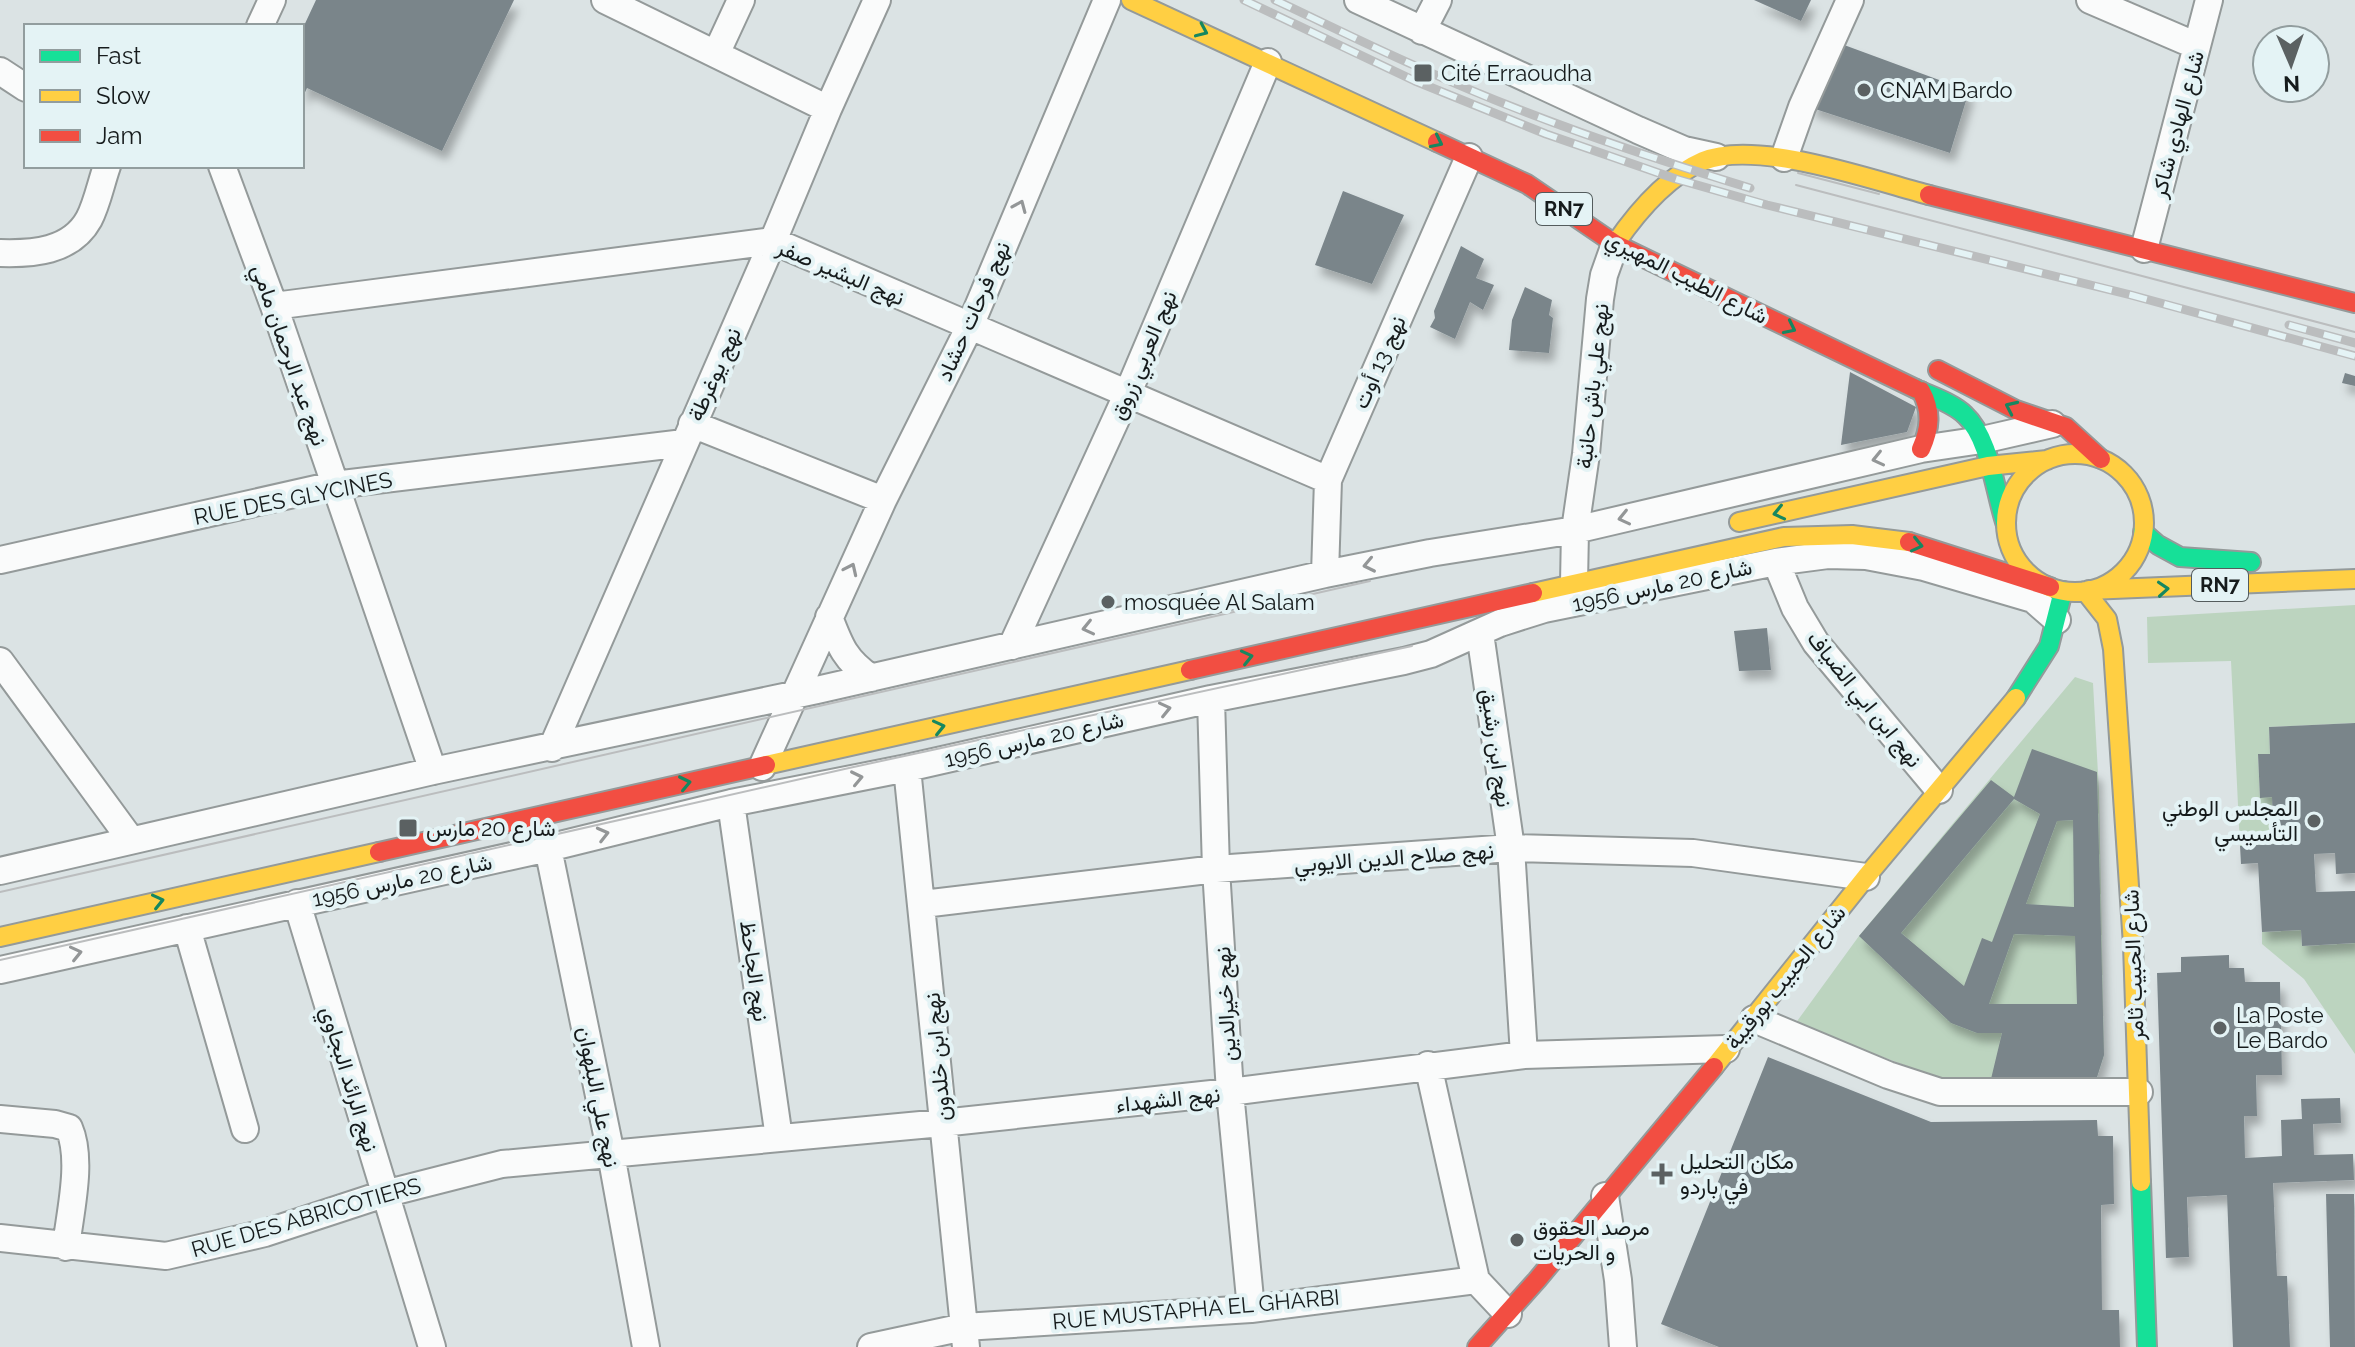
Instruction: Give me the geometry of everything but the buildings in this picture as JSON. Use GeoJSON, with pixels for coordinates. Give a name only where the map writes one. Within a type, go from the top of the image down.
{"type":"FeatureCollection","features":[{"type":"Feature","properties":{"kind":"main road","name":"شارع الطيب المهيري"},"geometry":{"type":"LineString","coordinates":[[1131,0],[1527,184],[1615,244],[1963,412],[1974,423],[2006,525]]}},
{"type":"Feature","properties":{"kind":"main road"},"geometry":{"type":"LineString","coordinates":[[1615,244],[1630,220],[1689,169],[1716,157],[1748,154],[1784,158],[2355,303]]}},
{"type":"Feature","properties":{"kind":"main road"},"geometry":{"type":"LineString","coordinates":[[1922,362],[2016,410],[2060,425],[2076,435],[2131,484],[2142,507],[2143,532]]}},
{"type":"Feature","properties":{"kind":"main road"},"geometry":{"type":"LineString","coordinates":[[1921,391],[1930,407],[1928,432],[1921,449]]}},
{"type":"Feature","properties":{"kind":"main road","name":"شارع 20 مارس 1956"},"geometry":{"type":"LineString","coordinates":[[1723,526],[1985,453],[2047,460]]}},
{"type":"Feature","properties":{"kind":"main road"},"geometry":{"type":"LineString","coordinates":[[2006,525],[2011,498],[2025,475],[2047,460],[2070,454],[2101,459]]}},
{"type":"Feature","properties":{"kind":"main road","name":"RN7"},"geometry":{"type":"LineString","coordinates":[[2006,525],[2008,541],[2019,562],[2036,580],[2057,589],[2085,591],[2355,579]]}},
{"type":"Feature","properties":{"kind":"main road","name":"RN7"},"geometry":{"type":"LineString","coordinates":[[2085,591],[2113,580],[2124,571],[2140,546],[2143,532],[2180,557],[2264,562]]}},
{"type":"Feature","properties":{"kind":"main road","name":"شارع 20 مارس 1956"},"geometry":{"type":"LineString","coordinates":[[0,937],[560,804],[771,746],[1574,565],[1784,537],[1831,534],[1869,536],[1921,545],[2057,589]]}},
{"type":"Feature","properties":{"kind":"main road"},"geometry":{"type":"LineString","coordinates":[[2293,563],[2355,562]]}},
{"type":"Feature","properties":{"kind":"main road","name":"شارع الحبيب بورقيبة"},"geometry":{"type":"LineString","coordinates":[[1477,1347],[1754,1019],[1866,877],[2009,708],[2049,646],[2057,620],[2057,589]]}},
{"type":"Feature","properties":{"kind":"main road","name":"شارع الحبيب ثامر"},"geometry":{"type":"LineString","coordinates":[[2085,591],[2107,619],[2113,649],[2127,842],[2147,1347]]}},
{"type":"Feature","properties":{"kind":"street"},"geometry":{"type":"LineString","coordinates":[[261,24],[272,0]]}},
{"type":"Feature","properties":{"kind":"street"},"geometry":{"type":"LineString","coordinates":[[605,0],[828,109]]}},
{"type":"Feature","properties":{"kind":"street"},"geometry":{"type":"LineString","coordinates":[[716,54],[741,0]]}},
{"type":"Feature","properties":{"kind":"street","name":"نهج يوغرطة"},"geometry":{"type":"LineString","coordinates":[[552,748],[877,0]]}},
{"type":"Feature","properties":{"kind":"street","name":"نهج فرحات حشاد"},"geometry":{"type":"LineString","coordinates":[[771,746],[883,500],[970,326],[1107,0]]}},
{"type":"Feature","properties":{"kind":"street"},"geometry":{"type":"LineString","coordinates":[[1358,0],[1684,150],[1716,157]]}},
{"type":"Feature","properties":{"kind":"street"},"geometry":{"type":"LineString","coordinates":[[1422,31],[1438,0]]}},
{"type":"Feature","properties":{"kind":"street"},"geometry":{"type":"LineString","coordinates":[[1784,158],[1802,107],[1850,0]]}},
{"type":"Feature","properties":{"kind":"street"},"geometry":{"type":"LineString","coordinates":[[2090,0],[2197,46]]}},
{"type":"Feature","properties":{"kind":"street","name":"شارع الهادي شاكر"},"geometry":{"type":"LineString","coordinates":[[2144,249],[2209,0]]}},
{"type":"Feature","properties":{"kind":"street","name":"نهج العربي زروق"},"geometry":{"type":"LineString","coordinates":[[1012,646],[1127,395],[1268,62]]}},
{"type":"Feature","properties":{"kind":"street"},"geometry":{"type":"LineString","coordinates":[[0,71],[24,87]]}},
{"type":"Feature","properties":{"kind":"street"},"geometry":{"type":"LineString","coordinates":[[0,89],[24,95]]}},
{"type":"Feature","properties":{"kind":"street","name":"نهج 13 أوت"},"geometry":{"type":"LineString","coordinates":[[1325,574],[1328,480],[1469,157]]}},
{"type":"Feature","properties":{"kind":"street"},"geometry":{"type":"LineString","coordinates":[[0,253],[47,250],[67,242],[88,221],[106,168]]}},
{"type":"Feature","properties":{"kind":"street","name":"نهج عبد الرحمان مامي"},"geometry":{"type":"LineString","coordinates":[[223,168],[274,306],[433,771]]}},
{"type":"Feature","properties":{"kind":"street","name":"نهج البشير صفر"},"geometry":{"type":"LineString","coordinates":[[274,306],[773,241],[1328,480]]}},
{"type":"Feature","properties":{"kind":"street","name":"نهج علي باش حانبة"},"geometry":{"type":"LineString","coordinates":[[1574,565],[1575,530],[1586,454],[1600,299],[1604,275],[1615,244]]}},
{"type":"Feature","properties":{"kind":"street"},"geometry":{"type":"LineString","coordinates":[[1985,453],[2045,425],[2060,425]]}},
{"type":"Feature","properties":{"kind":"street","name":"RUE DES GLYCINES"},"geometry":{"type":"LineString","coordinates":[[0,560],[334,485],[688,433],[883,500]]}},
{"type":"Feature","properties":{"kind":"street","name":"شارع 20 مارس 1956"},"geometry":{"type":"LineString","coordinates":[[0,871],[433,771],[795,695],[1325,574],[1430,553],[1575,530],[1921,449],[1985,453]]}},
{"type":"Feature","properties":{"kind":"street","name":"شارع 20 مارس 1956"},"geometry":{"type":"LineString","coordinates":[[0,970],[548,848],[731,803],[907,768],[1211,699],[1404,661],[1431,654],[1513,618],[1544,609],[1776,562],[1828,555],[1866,556],[1924,567],[2033,599],[2057,620]]}},
{"type":"Feature","properties":{"kind":"street","name":"نهج ابن ابي الضياف"},"geometry":{"type":"LineString","coordinates":[[1776,562],[1795,608],[1816,643],[1939,790]]}},
{"type":"Feature","properties":{"kind":"street"},"geometry":{"type":"LineString","coordinates":[[829,617],[842,650],[854,666],[871,678]]}},
{"type":"Feature","properties":{"kind":"street","name":"نهج ابن رشيق"},"geometry":{"type":"LineString","coordinates":[[1480,633],[1511,848],[1524,1055]]}},
{"type":"Feature","properties":{"kind":"street"},"geometry":{"type":"LineString","coordinates":[[0,661],[131,840]]}},
{"type":"Feature","properties":{"kind":"street","name":"نهج خيرالدين"},"geometry":{"type":"LineString","coordinates":[[1211,699],[1216,869],[1230,1092],[1251,1309]]}},
{"type":"Feature","properties":{"kind":"street","name":"نهج ابن خلدون"},"geometry":{"type":"LineString","coordinates":[[907,768],[965,1337]]}},
{"type":"Feature","properties":{"kind":"street","name":"نهج الجاحظ"},"geometry":{"type":"LineString","coordinates":[[731,803],[779,1138]]}},
{"type":"Feature","properties":{"kind":"street","name":"نهج علي البلهوان"},"geometry":{"type":"LineString","coordinates":[[548,848],[611,1154],[646,1347]]}},
{"type":"Feature","properties":{"kind":"street","name":"نهج صلاح الدين الايوبي"},"geometry":{"type":"LineString","coordinates":[[923,904],[1216,869],[1511,848],[1693,853],[1866,877]]}},
{"type":"Feature","properties":{"kind":"street","name":"نهج الرائد البجاوي"},"geometry":{"type":"LineString","coordinates":[[297,903],[432,1347]]}},
{"type":"Feature","properties":{"kind":"street"},"geometry":{"type":"LineString","coordinates":[[187,928],[245,1129]]}},
{"type":"Feature","properties":{"kind":"street"},"geometry":{"type":"LineString","coordinates":[[1754,1019],[1888,1075],[1940,1092],[2139,1092]]}},
{"type":"Feature","properties":{"kind":"street","name":"نهج الشهداء"},"geometry":{"type":"LineString","coordinates":[[611,1154],[1230,1092],[1524,1055],[1726,1049]]}},
{"type":"Feature","properties":{"kind":"street"},"geometry":{"type":"LineString","coordinates":[[1428,1065],[1476,1280],[1508,1314]]}},
{"type":"Feature","properties":{"kind":"street"},"geometry":{"type":"LineString","coordinates":[[0,1119],[69,1128],[76,1155],[66,1247]]}},
{"type":"Feature","properties":{"kind":"street","name":"RUE DES ABRICOTIERS"},"geometry":{"type":"LineString","coordinates":[[0,1238],[147,1255],[184,1253],[265,1233],[384,1194],[502,1164],[611,1154]]}},
{"type":"Feature","properties":{"kind":"street"},"geometry":{"type":"LineString","coordinates":[[1605,1196],[1618,1280],[1623,1347]]}},
{"type":"Feature","properties":{"kind":"street","name":"RUE MUSTAPHA EL GHARBI"},"geometry":{"type":"LineString","coordinates":[[871,1347],[1251,1309],[1476,1280]]}},
{"type":"Feature","properties":{"kind":"green space"},"geometry":{"type":"Polygon","coordinates":[[[2355,605],[2355,723],[2269,727],[2270,754],[2258,754],[2260,797],[2272,797],[2274,844],[2240,846],[2231,661],[2148,663],[2147,617],[2355,605]]]}},
{"type":"Feature","properties":{"kind":"green space"},"geometry":{"type":"Polygon","coordinates":[[[2075,677],[2093,683],[2099,792],[2104,1055],[2097,1077],[1944,1080],[1795,1024],[1859,936],[2075,677]]]}},
{"type":"Feature","properties":{"kind":"green space"},"geometry":{"type":"Polygon","coordinates":[[[2301,930],[2302,946],[2355,943],[2355,1054],[2304,979],[2262,944],[2262,932],[2301,930]]]}},
{"type":"Feature","properties":{"kind":"tram line"},"geometry":{"type":"LineString","coordinates":[[1798,173],[1879,194]]}},
{"type":"Feature","properties":{"kind":"tram line"},"geometry":{"type":"LineString","coordinates":[[1796,185],[2355,332]]}},
{"type":"Feature","properties":{"kind":"tram line"},"geometry":{"type":"LineString","coordinates":[[0,892],[1370,581]]}},
{"type":"Feature","properties":{"kind":"tram line"},"geometry":{"type":"LineString","coordinates":[[0,960],[849,768],[1412,646]]}},
{"type":"Feature","properties":{"kind":"railway"},"geometry":{"type":"LineString","coordinates":[[1244,0],[1415,81],[1546,134],[1676,179],[1767,205],[2131,295],[2355,356]]}},
{"type":"Feature","properties":{"kind":"railway"},"geometry":{"type":"LineString","coordinates":[[1275,0],[1499,102],[1624,148],[1750,188]]}},
{"type":"Feature","properties":{"kind":"railway"},"geometry":{"type":"LineString","coordinates":[[2289,325],[2355,343]]}},
{"type":"Feature","properties":{"kind":"traffic: fast"},"geometry":{"type":"LineString","coordinates":[[1916,389],[1954,407],[1973,425],[1986,451],[2006,525]]}},
{"type":"Feature","properties":{"kind":"traffic: fast"},"geometry":{"type":"LineString","coordinates":[[2143,532],[2180,557],[2251,562]]}},
{"type":"Feature","properties":{"kind":"traffic: fast"},"geometry":{"type":"LineString","coordinates":[[2016,698],[2049,646],[2063,591]]}},
{"type":"Feature","properties":{"kind":"traffic: fast"},"geometry":{"type":"LineString","coordinates":[[2141,1182],[2147,1347]]}},
{"type":"Feature","properties":{"kind":"traffic: slow"},"geometry":{"type":"LineString","coordinates":[[1131,0],[1437,142]]}},
{"type":"Feature","properties":{"kind":"traffic: slow"},"geometry":{"type":"LineString","coordinates":[[1615,244],[1643,208],[1677,176],[1703,161],[1726,156],[1753,155],[1815,164],[1929,195]]}},
{"type":"Feature","properties":{"kind":"traffic: slow"},"geometry":{"type":"LineString","coordinates":[[2075,454],[2101,460],[2124,474],[2138,497],[2144,523],[2138,549],[2124,572],[2101,586],[2075,592],[2049,586],[2026,572],[2012,549],[2006,523],[2012,497],[2026,474],[2049,460],[2075,454]]}},
{"type":"Feature","properties":{"kind":"traffic: slow"},"geometry":{"type":"LineString","coordinates":[[1739,522],[1988,466],[2047,460]]}},
{"type":"Feature","properties":{"kind":"traffic: slow"},"geometry":{"type":"LineString","coordinates":[[1533,593],[1784,537],[1852,535],[1909,542]]}},
{"type":"Feature","properties":{"kind":"traffic: slow"},"geometry":{"type":"LineString","coordinates":[[2089,590],[2355,579]]}},
{"type":"Feature","properties":{"kind":"traffic: slow"},"geometry":{"type":"LineString","coordinates":[[2085,591],[2107,619],[2113,649],[2133,945],[2141,1182]]}},
{"type":"Feature","properties":{"kind":"traffic: slow"},"geometry":{"type":"LineString","coordinates":[[766,765],[1190,670]]}},
{"type":"Feature","properties":{"kind":"traffic: slow"},"geometry":{"type":"LineString","coordinates":[[1714,1067],[1866,877],[2016,698]]}},
{"type":"Feature","properties":{"kind":"traffic: slow"},"geometry":{"type":"LineString","coordinates":[[0,937],[379,852]]}},
{"type":"Feature","properties":{"kind":"traffic: jam"},"geometry":{"type":"LineString","coordinates":[[1437,142],[1527,184],[1615,244],[1916,389]]}},
{"type":"Feature","properties":{"kind":"traffic: jam"},"geometry":{"type":"LineString","coordinates":[[1929,195],[2355,303]]}},
{"type":"Feature","properties":{"kind":"traffic: jam"},"geometry":{"type":"LineString","coordinates":[[1938,370],[2016,410],[2066,427],[2101,459]]}},
{"type":"Feature","properties":{"kind":"traffic: jam"},"geometry":{"type":"LineString","coordinates":[[1921,391],[1928,420],[1921,449]]}},
{"type":"Feature","properties":{"kind":"traffic: jam"},"geometry":{"type":"LineString","coordinates":[[1909,542],[2050,587]]}},
{"type":"Feature","properties":{"kind":"traffic: jam"},"geometry":{"type":"LineString","coordinates":[[1190,670],[1533,593]]}},
{"type":"Feature","properties":{"kind":"traffic: jam"},"geometry":{"type":"LineString","coordinates":[[379,852],[766,765]]}},
{"type":"Feature","properties":{"kind":"traffic: jam"},"geometry":{"type":"LineString","coordinates":[[1477,1347],[1537,1280],[1714,1067]]}},
{"type":"Feature","properties":{"kind":"place","name":"Cité Erraoudha"},"geometry":{"type":"Point","coordinates":[1423,73]}},
{"type":"Feature","properties":{"kind":"place","name":"CNAM Bardo"},"geometry":{"type":"Point","coordinates":[1864,90]}},
{"type":"Feature","properties":{"kind":"place","name":"mosquée Al Salam"},"geometry":{"type":"Point","coordinates":[1108,602]}},
{"type":"Feature","properties":{"kind":"place","name":"المجلس الوطني التأسيسي"},"geometry":{"type":"Point","coordinates":[2314,821]}},
{"type":"Feature","properties":{"kind":"place","name":"شارع 20 مارس"},"geometry":{"type":"Point","coordinates":[408,828]}},
{"type":"Feature","properties":{"kind":"place","name":"La Poste Le Bardo"},"geometry":{"type":"Point","coordinates":[2220,1028]}},
{"type":"Feature","properties":{"kind":"place","name":"مكان التحليل في باردو"},"geometry":{"type":"Point","coordinates":[1662,1174]}},
{"type":"Feature","properties":{"kind":"place","name":"مرصد الحقوق و الحريات"},"geometry":{"type":"Point","coordinates":[1517,1240]}}]}
